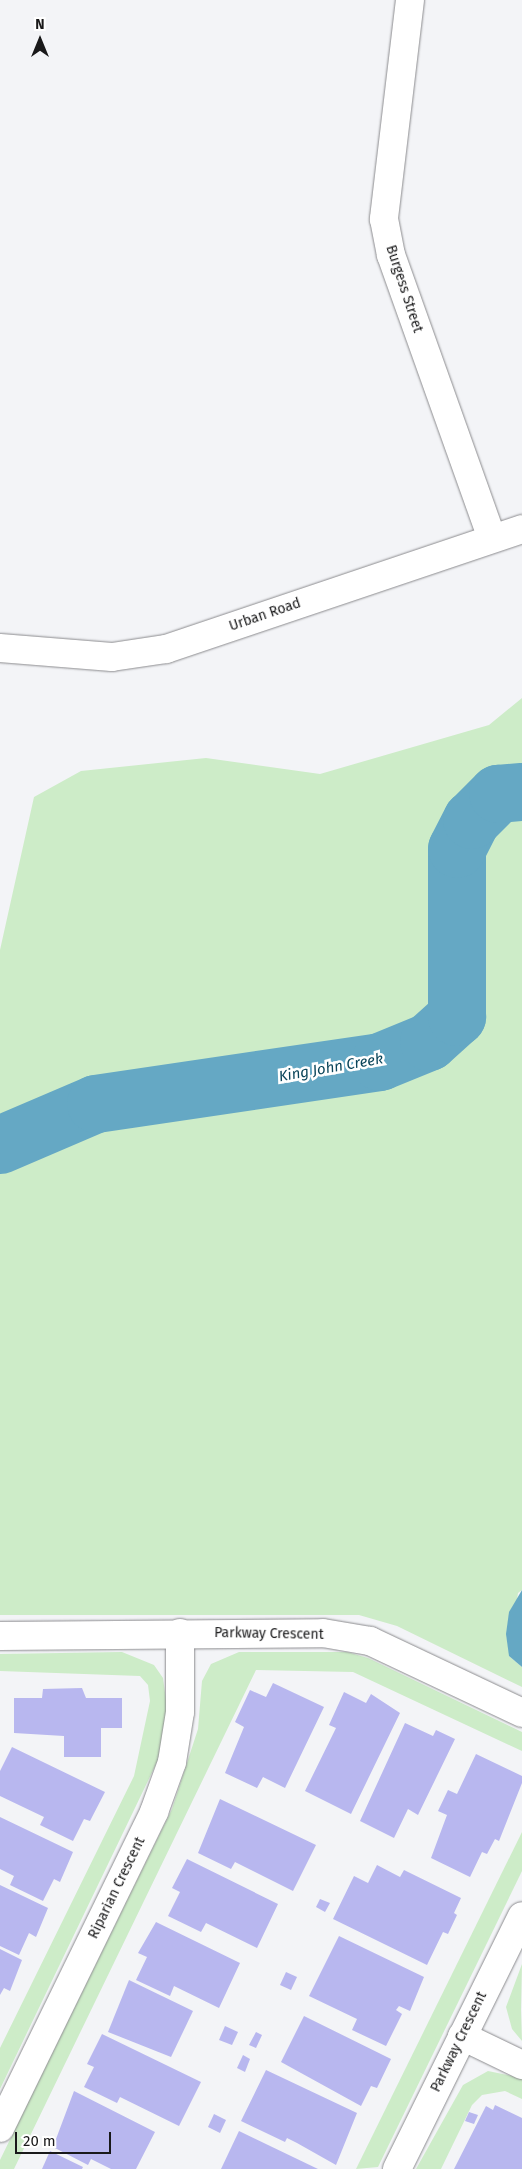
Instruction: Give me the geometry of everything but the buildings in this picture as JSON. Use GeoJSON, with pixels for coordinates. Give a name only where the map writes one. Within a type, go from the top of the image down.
{"type":"FeatureCollection","features":[{"type":"Feature","properties":{"kind":"street","name":"Burgess Street"},"geometry":{"type":"LineString","coordinates":[[410,0],[384,219],[391,255],[492,538]]}},
{"type":"Feature","properties":{"kind":"street","name":"Urban Road"},"geometry":{"type":"LineString","coordinates":[[0,648],[112,657],[166,648],[522,529]]}},
{"type":"Feature","properties":{"kind":"street","name":"Riparian Crescent"},"geometry":{"type":"LineString","coordinates":[[0,2128],[154,1812],[172,1762],[180,1712],[180,1633]]}},
{"type":"Feature","properties":{"kind":"street","name":"Parkway Crescent"},"geometry":{"type":"LineString","coordinates":[[0,1636],[323,1633],[370,1640],[522,1713]]}},
{"type":"Feature","properties":{"kind":"street","name":"Parkway Crescent"},"geometry":{"type":"LineString","coordinates":[[397,2169],[522,1916]]}},
{"type":"Feature","properties":{"kind":"street"},"geometry":{"type":"LineString","coordinates":[[462,2036],[522,2065]]}},
{"type":"Feature","properties":{"kind":"green space"},"geometry":{"type":"Polygon","coordinates":[[[522,698],[522,1590],[518,1593],[509,1656],[522,1667],[522,1687],[397,1626],[359,1615],[0,1615],[0,950],[34,797],[81,771],[206,758],[320,774],[489,725],[522,698]]]}},
{"type":"Feature","properties":{"kind":"green space"},"geometry":{"type":"Polygon","coordinates":[[[122,1652],[154,1665],[163,1678],[167,1707],[158,1760],[0,2089],[0,2048],[134,1776],[150,1701],[148,1685],[140,1676],[0,1671],[0,1654],[122,1652]]]}},
{"type":"Feature","properties":{"kind":"green space"},"geometry":{"type":"Polygon","coordinates":[[[239,1652],[347,1652],[368,1658],[522,1732],[522,1751],[353,1672],[256,1670],[14,2169],[0,2169],[0,2160],[172,1809],[198,1729],[202,1681],[211,1664],[239,1652]]]}},
{"type":"Feature","properties":{"kind":"green space"},"geometry":{"type":"Polygon","coordinates":[[[522,1832],[522,1871],[378,2167],[356,2169],[522,1832]]]}},
{"type":"Feature","properties":{"kind":"green space"},"geometry":{"type":"Polygon","coordinates":[[[522,1964],[522,2041],[512,2029],[506,2007],[522,1964]]]}},
{"type":"Feature","properties":{"kind":"green space"},"geometry":{"type":"Polygon","coordinates":[[[488,2071],[522,2078],[522,2099],[505,2091],[482,2095],[472,2105],[441,2169],[416,2169],[463,2085],[488,2071]]]}},
{"type":"Feature","properties":{"kind":"water"},"geometry":{"type":"Polygon","coordinates":[[[522,1590],[522,1667],[509,1656],[506,1634],[509,1612],[522,1590]]]}},
{"type":"Feature","properties":{"kind":"waterway","name":"King John Creek"},"geometry":{"type":"LineString","coordinates":[[0,1145],[96,1104],[380,1062],[429,1042],[457,1017],[457,849],[472,820],[498,794],[522,792]]}}]}
